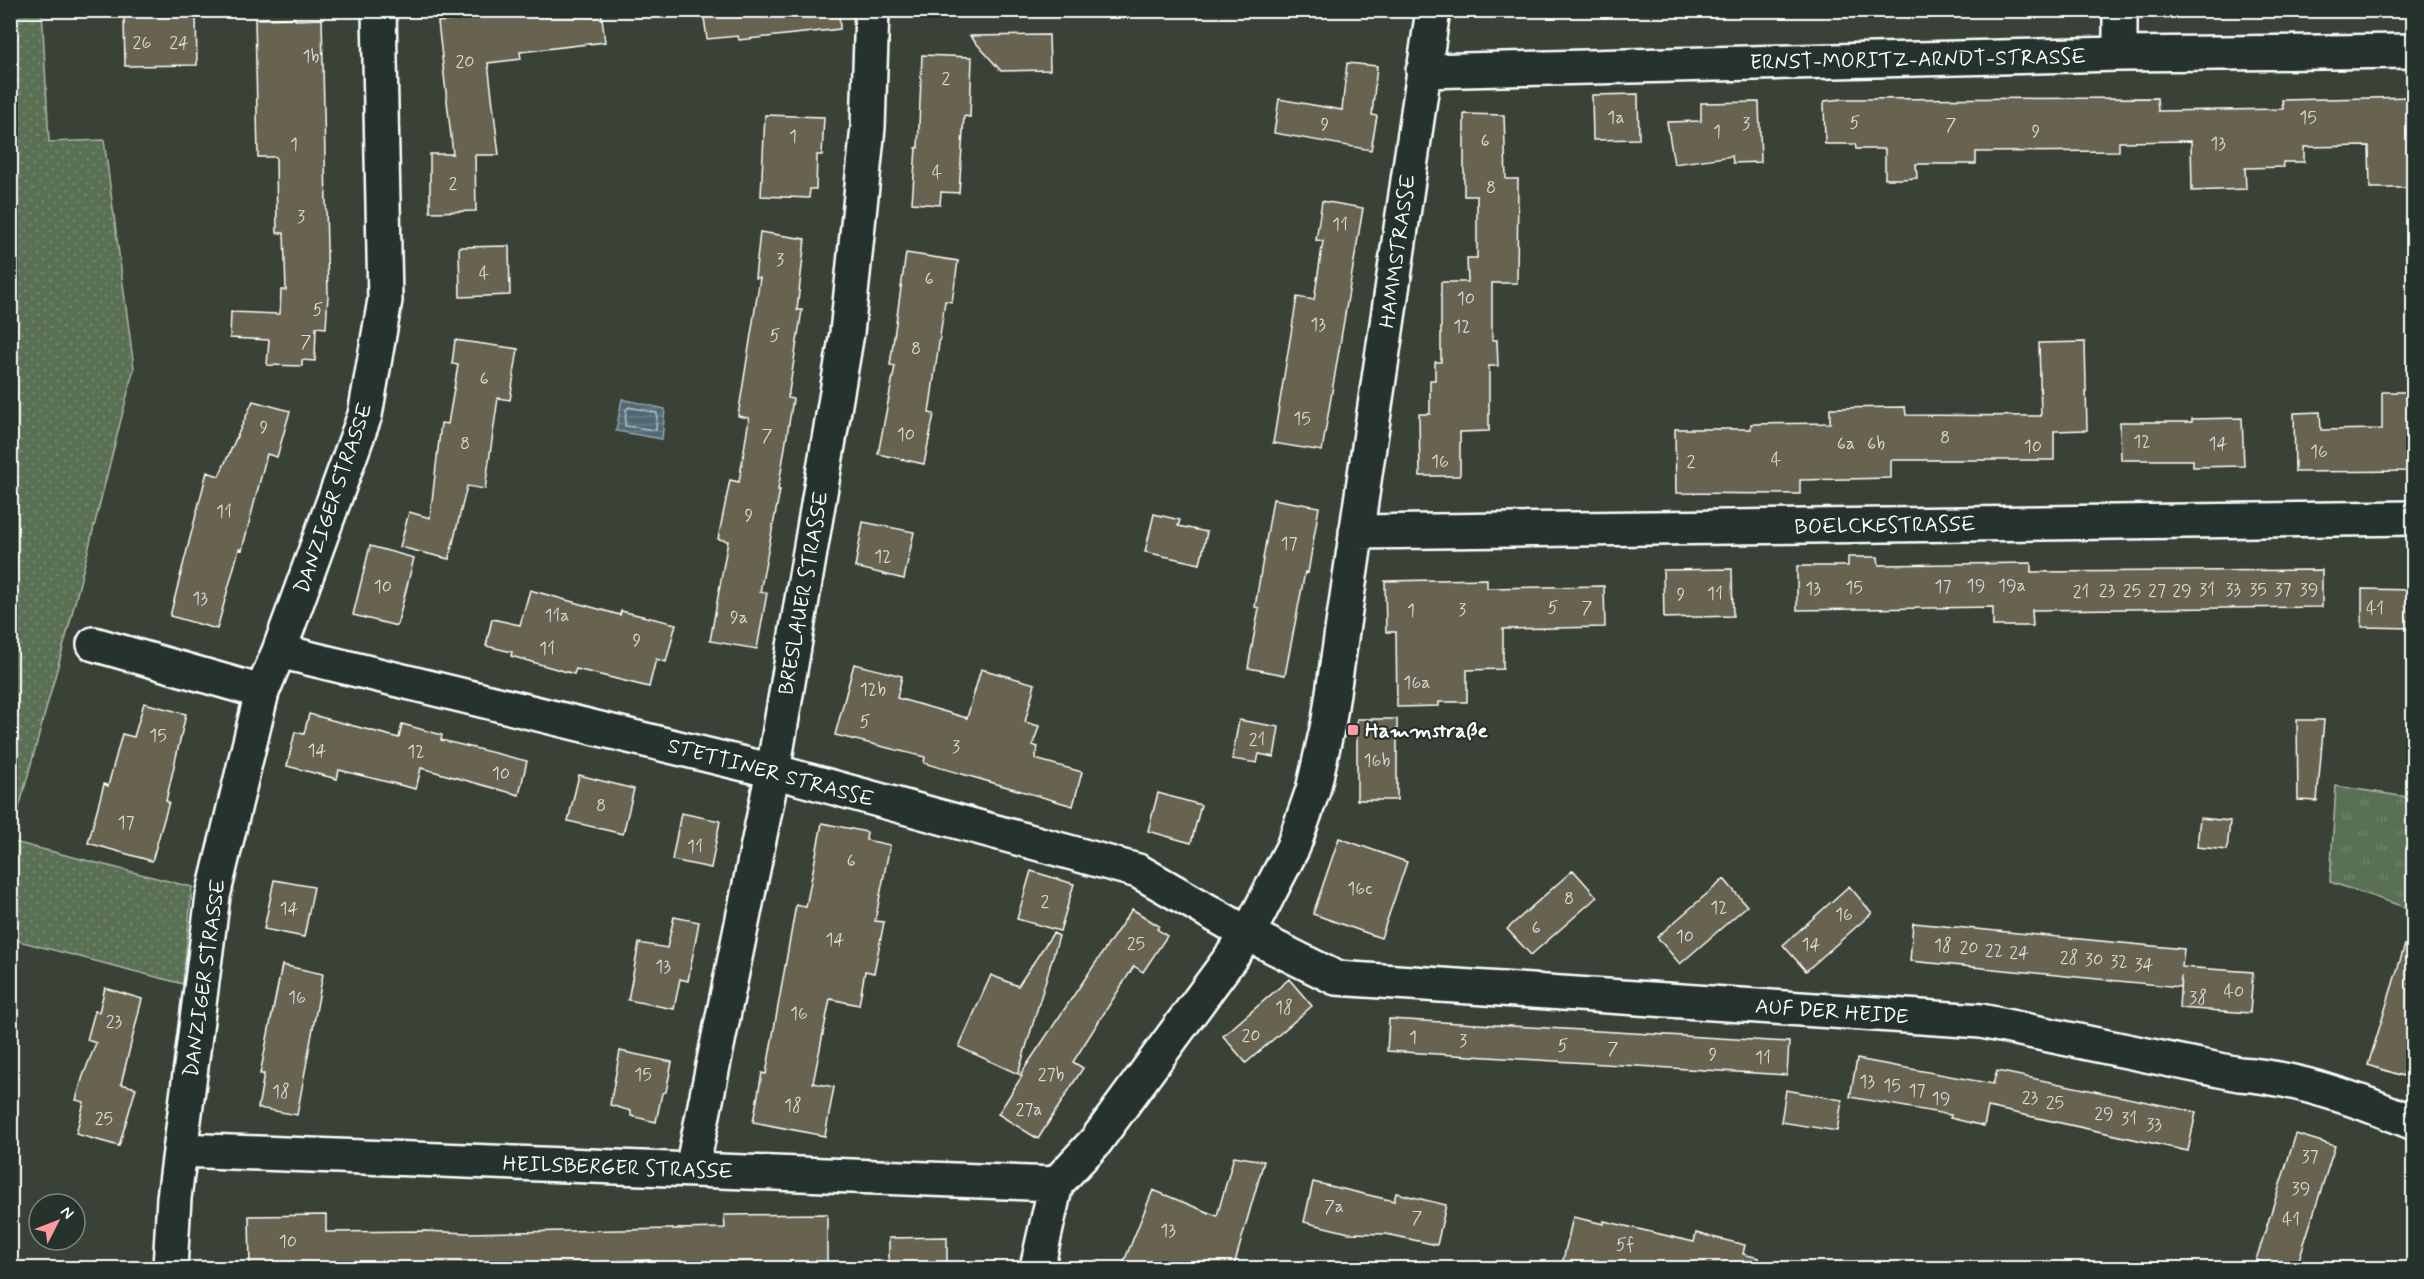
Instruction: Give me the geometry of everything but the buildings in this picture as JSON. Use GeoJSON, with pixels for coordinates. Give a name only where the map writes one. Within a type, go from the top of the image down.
{"type":"FeatureCollection","features":[{"type":"Feature","properties":{"kind":"street","name":"DANZIGER STRASSE"},"geometry":{"type":"LineString","coordinates":[[170,1269],[180,1150],[213,896],[262,692],[365,415],[385,300],[379,10]]}},
{"type":"Feature","properties":{"kind":"street","name":"BRESLAUER STRASSE"},"geometry":{"type":"LineString","coordinates":[[692,1169],[772,771],[847,333],[868,127],[872,10]]}},
{"type":"Feature","properties":{"kind":"street","name":"HAMMSTRASSE"},"geometry":{"type":"LineString","coordinates":[[1056,1184],[1096,1141],[1248,934],[1293,847],[1313,790],[1329,720],[1433,10]]}},
{"type":"Feature","properties":{"kind":"street"},"geometry":{"type":"LineString","coordinates":[[2120,10],[2120,54]]}},
{"type":"Feature","properties":{"kind":"street","name":"ERNST-MORITZ-ARNDT-STRASSE"},"geometry":{"type":"LineString","coordinates":[[1423,71],[2120,54],[2414,51]]}},
{"type":"Feature","properties":{"kind":"street","name":"BOELCKESTRASSE"},"geometry":{"type":"LineString","coordinates":[[1356,532],[2414,518]]}},
{"type":"Feature","properties":{"kind":"street"},"geometry":{"type":"LineString","coordinates":[[94,644],[262,692]]}},
{"type":"Feature","properties":{"kind":"street","name":"STETTINER STRASSE"},"geometry":{"type":"LineString","coordinates":[[279,651],[772,771],[1138,872],[1248,934]]}},
{"type":"Feature","properties":{"kind":"street","name":"AUF DER HEIDE"},"geometry":{"type":"LineString","coordinates":[[1248,934],[1336,978],[1981,1021],[2239,1074],[2264,1076],[2361,1102],[2414,1123]]}},
{"type":"Feature","properties":{"kind":"street","name":"HEILSBERGER STRASSE"},"geometry":{"type":"LineString","coordinates":[[180,1150],[1056,1184]]}},
{"type":"Feature","properties":{"kind":"street"},"geometry":{"type":"LineString","coordinates":[[1037,1269],[1056,1184]]}},
{"type":"Feature","properties":{"kind":"green space"},"geometry":{"type":"Polygon","coordinates":[[[42,10],[49,142],[104,140],[134,368],[70,622],[11,837],[10,11],[42,10]]]}},
{"type":"Feature","properties":{"kind":"green space"},"geometry":{"type":"Polygon","coordinates":[[[2336,786],[2413,798],[2413,910],[2330,882],[2336,786]]]}},
{"type":"Feature","properties":{"kind":"green space"},"geometry":{"type":"Polygon","coordinates":[[[10,841],[192,887],[183,984],[11,939],[10,841]]]}},
{"type":"Feature","properties":{"kind":"water"},"geometry":{"type":"Polygon","coordinates":[[[622,399],[665,409],[662,439],[616,431],[622,399]]]}},
{"type":"Feature","properties":{"kind":"place","name":"Hammstraße"},"geometry":{"type":"Point","coordinates":[1353,730]}}]}
